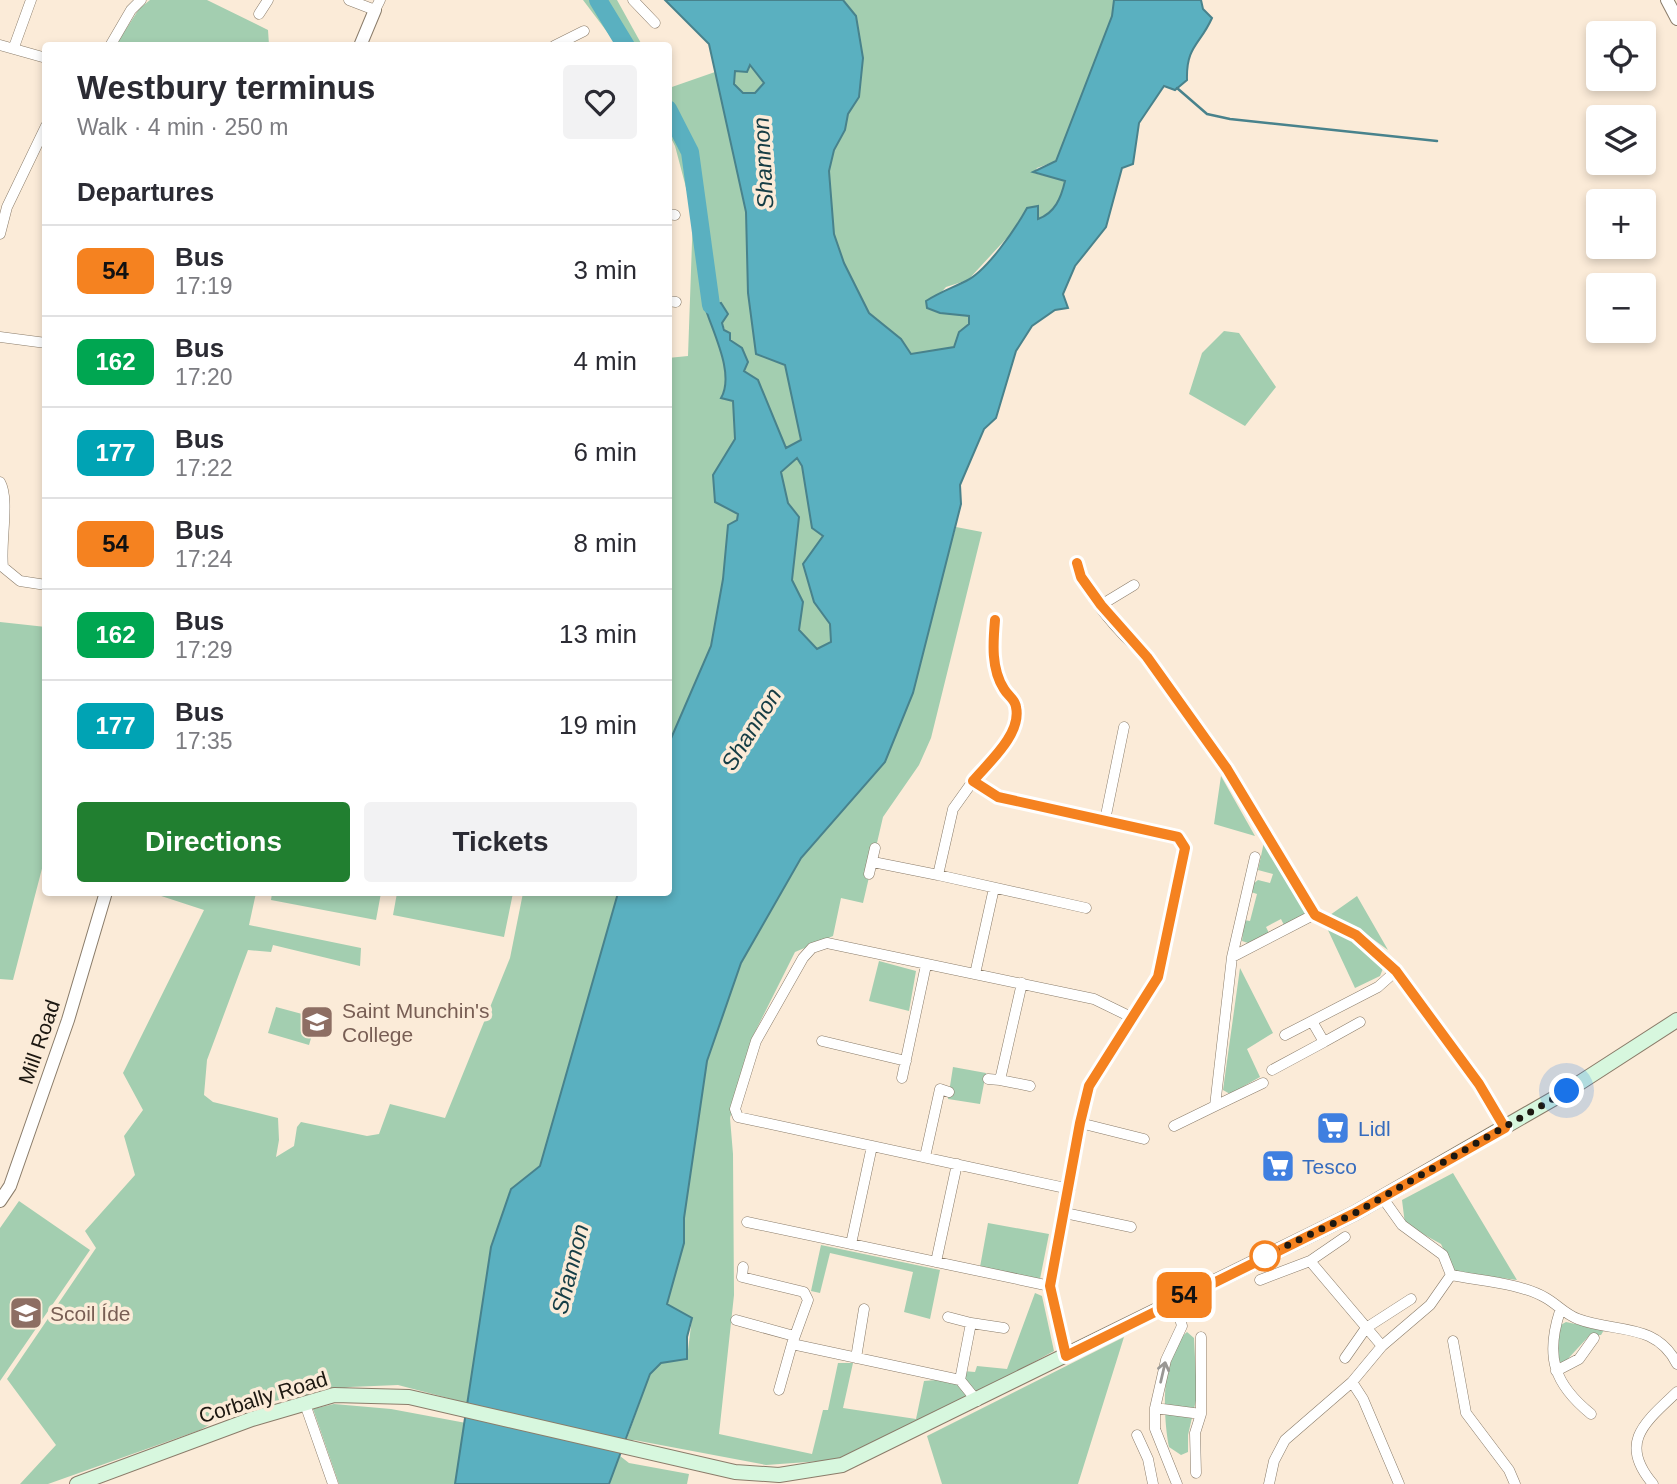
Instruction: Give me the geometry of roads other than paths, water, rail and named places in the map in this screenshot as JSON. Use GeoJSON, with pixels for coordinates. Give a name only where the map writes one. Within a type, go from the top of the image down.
{"type":"FeatureCollection","features":[{"type":"Feature","properties":{"kind":"main road","name":"Corbally Road"},"geometry":{"type":"LineString","coordinates":[[78,1484],[252,1419],[334,1395],[387,1395],[735,1472],[779,1475],[842,1465],[977,1401],[1382,1197],[1505,1128],[1677,1020]]}},
{"type":"Feature","properties":{"kind":"street"},"geometry":{"type":"LineString","coordinates":[[14,47],[31,0]]}},
{"type":"Feature","properties":{"kind":"street"},"geometry":{"type":"LineString","coordinates":[[112,42],[131,10],[141,0]]}},
{"type":"Feature","properties":{"kind":"street"},"geometry":{"type":"LineString","coordinates":[[259,14],[268,0]]}},
{"type":"Feature","properties":{"kind":"street"},"geometry":{"type":"LineString","coordinates":[[349,0],[377,5],[362,42]]}},
{"type":"Feature","properties":{"kind":"street"},"geometry":{"type":"LineString","coordinates":[[633,0],[655,23]]}},
{"type":"Feature","properties":{"kind":"street"},"geometry":{"type":"LineString","coordinates":[[1667,0],[1677,19]]}},
{"type":"Feature","properties":{"kind":"street"},"geometry":{"type":"LineString","coordinates":[[562,42],[584,31]]}},
{"type":"Feature","properties":{"kind":"street"},"geometry":{"type":"LineString","coordinates":[[0,45],[42,57]]}},
{"type":"Feature","properties":{"kind":"street"},"geometry":{"type":"LineString","coordinates":[[0,234],[7,208],[42,134]]}},
{"type":"Feature","properties":{"kind":"street"},"geometry":{"type":"LineString","coordinates":[[0,337],[42,342]]}},
{"type":"Feature","properties":{"kind":"street"},"geometry":{"type":"LineString","coordinates":[[0,482],[6,499],[1,533],[2,568],[20,581],[42,584]]}},
{"type":"Feature","properties":{"kind":"street"},"geometry":{"type":"LineString","coordinates":[[1077,563],[1081,577],[1101,605],[1147,657],[1227,769],[1315,915],[1356,935],[1396,971],[1479,1084],[1505,1128]]}},
{"type":"Feature","properties":{"kind":"street"},"geometry":{"type":"LineString","coordinates":[[1101,605],[1134,585]]}},
{"type":"Feature","properties":{"kind":"street"},"geometry":{"type":"LineString","coordinates":[[938,875],[953,809],[1001,748],[1017,716],[1015,702],[1003,688],[992,654],[995,620]]}},
{"type":"Feature","properties":{"kind":"street"},"geometry":{"type":"LineString","coordinates":[[1105,820],[1124,727]]}},
{"type":"Feature","properties":{"kind":"street"},"geometry":{"type":"LineString","coordinates":[[973,781],[998,797],[1178,837],[1185,848],[1158,977],[1089,1086],[1080,1123],[1070,1189],[1050,1286],[1066,1356]]}},
{"type":"Feature","properties":{"kind":"street"},"geometry":{"type":"LineString","coordinates":[[869,874],[875,848]]}},
{"type":"Feature","properties":{"kind":"street"},"geometry":{"type":"LineString","coordinates":[[1215,1106],[1232,957],[1255,857]]}},
{"type":"Feature","properties":{"kind":"street"},"geometry":{"type":"LineString","coordinates":[[873,862],[1086,908]]}},
{"type":"Feature","properties":{"kind":"street"},"geometry":{"type":"LineString","coordinates":[[975,974],[994,888]]}},
{"type":"Feature","properties":{"kind":"street","name":"Mill Road"},"geometry":{"type":"LineString","coordinates":[[0,1201],[10,1186],[68,1020],[105,896]]}},
{"type":"Feature","properties":{"kind":"street"},"geometry":{"type":"LineString","coordinates":[[1232,957],[1315,915]]}},
{"type":"Feature","properties":{"kind":"street"},"geometry":{"type":"LineString","coordinates":[[1070,1189],[738,1117],[735,1109],[756,1041],[803,958],[812,948],[827,943],[1094,999],[1133,1018]]}},
{"type":"Feature","properties":{"kind":"street"},"geometry":{"type":"LineString","coordinates":[[902,1078],[926,965]]}},
{"type":"Feature","properties":{"kind":"street"},"geometry":{"type":"LineString","coordinates":[[1285,1035],[1313,1023],[1378,986],[1396,971]]}},
{"type":"Feature","properties":{"kind":"street"},"geometry":{"type":"LineString","coordinates":[[1000,1080],[1022,983]]}},
{"type":"Feature","properties":{"kind":"street"},"geometry":{"type":"LineString","coordinates":[[1272,1070],[1360,1022]]}},
{"type":"Feature","properties":{"kind":"street"},"geometry":{"type":"LineString","coordinates":[[1313,1023],[1324,1042]]}},
{"type":"Feature","properties":{"kind":"street"},"geometry":{"type":"LineString","coordinates":[[822,1041],[906,1061]]}},
{"type":"Feature","properties":{"kind":"street"},"geometry":{"type":"LineString","coordinates":[[988,1079],[1030,1086]]}},
{"type":"Feature","properties":{"kind":"street"},"geometry":{"type":"LineString","coordinates":[[1174,1126],[1263,1083]]}},
{"type":"Feature","properties":{"kind":"street"},"geometry":{"type":"LineString","coordinates":[[925,1157],[940,1090],[949,1092]]}},
{"type":"Feature","properties":{"kind":"street"},"geometry":{"type":"LineString","coordinates":[[1080,1123],[1144,1139]]}},
{"type":"Feature","properties":{"kind":"street"},"geometry":{"type":"LineString","coordinates":[[851,1244],[872,1146]]}},
{"type":"Feature","properties":{"kind":"street"},"geometry":{"type":"LineString","coordinates":[[936,1262],[957,1164]]}},
{"type":"Feature","properties":{"kind":"street"},"geometry":{"type":"LineString","coordinates":[[1382,1197],[1402,1225],[1443,1255],[1451,1275]]}},
{"type":"Feature","properties":{"kind":"street"},"geometry":{"type":"LineString","coordinates":[[1065,1213],[1131,1227]]}},
{"type":"Feature","properties":{"kind":"street"},"geometry":{"type":"LineString","coordinates":[[747,1222],[1050,1286]]}},
{"type":"Feature","properties":{"kind":"street"},"geometry":{"type":"LineString","coordinates":[[1260,1280],[1310,1261],[1345,1237]]}},
{"type":"Feature","properties":{"kind":"street"},"geometry":{"type":"LineString","coordinates":[[1310,1261],[1382,1346]]}},
{"type":"Feature","properties":{"kind":"street"},"geometry":{"type":"LineString","coordinates":[[1451,1275],[1518,1288],[1546,1298],[1560,1311],[1581,1320],[1635,1329],[1654,1338],[1672,1354],[1677,1364]]}},
{"type":"Feature","properties":{"kind":"street"},"geometry":{"type":"LineString","coordinates":[[1269,1484],[1273,1461],[1285,1440],[1352,1382],[1382,1346],[1430,1305],[1451,1275]]}},
{"type":"Feature","properties":{"kind":"street"},"geometry":{"type":"LineString","coordinates":[[742,1276],[804,1292],[808,1300],[779,1390]]}},
{"type":"Feature","properties":{"kind":"street"},"geometry":{"type":"LineString","coordinates":[[1175,1299],[1182,1326],[1166,1360],[1155,1408],[1155,1429],[1177,1484]]}},
{"type":"Feature","properties":{"kind":"street"},"geometry":{"type":"LineString","coordinates":[[1345,1358],[1366,1328],[1411,1299]]}},
{"type":"Feature","properties":{"kind":"street"},"geometry":{"type":"LineString","coordinates":[[856,1358],[864,1309]]}},
{"type":"Feature","properties":{"kind":"street"},"geometry":{"type":"LineString","coordinates":[[1560,1311],[1553,1332],[1556,1371],[1569,1396],[1591,1414]]}},
{"type":"Feature","properties":{"kind":"street"},"geometry":{"type":"LineString","coordinates":[[948,1317],[1004,1328]]}},
{"type":"Feature","properties":{"kind":"street"},"geometry":{"type":"LineString","coordinates":[[736,1320],[856,1358],[960,1380],[977,1401]]}},
{"type":"Feature","properties":{"kind":"street"},"geometry":{"type":"LineString","coordinates":[[960,1380],[971,1323]]}},
{"type":"Feature","properties":{"kind":"street"},"geometry":{"type":"LineString","coordinates":[[1196,1473],[1195,1433],[1201,1413],[1201,1337]]}},
{"type":"Feature","properties":{"kind":"street"},"geometry":{"type":"LineString","coordinates":[[1556,1371],[1579,1359],[1594,1338]]}},
{"type":"Feature","properties":{"kind":"street"},"geometry":{"type":"LineString","coordinates":[[1453,1341],[1466,1413],[1509,1470],[1515,1484]]}},
{"type":"Feature","properties":{"kind":"street"},"geometry":{"type":"LineString","coordinates":[[1352,1382],[1363,1399],[1399,1484]]}},
{"type":"Feature","properties":{"kind":"street"},"geometry":{"type":"LineString","coordinates":[[1653,1484],[1636,1459],[1635,1443],[1644,1426],[1677,1392]]}},
{"type":"Feature","properties":{"kind":"street"},"geometry":{"type":"LineString","coordinates":[[305,1404],[333,1484]]}},
{"type":"Feature","properties":{"kind":"street"},"geometry":{"type":"LineString","coordinates":[[1155,1408],[1201,1413]]}},
{"type":"Feature","properties":{"kind":"street"},"geometry":{"type":"LineString","coordinates":[[1137,1435],[1148,1459],[1153,1484]]}},
{"type":"Feature","properties":{"kind":"water","name":"Shannon"},"geometry":{"type":"Polygon","coordinates":[[[665,0],[843,0],[856,16],[863,58],[859,97],[848,114],[845,130],[834,150],[829,171],[834,234],[844,263],[869,313],[901,339],[911,354],[954,347],[959,332],[969,324],[969,316],[940,313],[927,308],[926,301],[966,281],[983,268],[1027,208],[1038,206],[1038,219],[1049,213],[1056,204],[1065,181],[1033,172],[1056,161],[1112,16],[1114,0],[1201,0],[1203,9],[1212,18],[1191,53],[1187,80],[1175,90],[1164,86],[1139,123],[1133,164],[1122,168],[1106,227],[1075,266],[1063,294],[1068,308],[1055,310],[1032,326],[1016,351],[996,418],[984,429],[960,485],[961,504],[913,693],[885,762],[801,858],[741,963],[707,1061],[684,1218],[684,1243],[667,1304],[692,1318],[687,1337],[687,1359],[661,1363],[650,1374],[609,1484],[455,1484],[491,1247],[511,1189],[540,1166],[617,896],[672,896],[672,736],[711,646],[723,579],[728,525],[737,520],[738,514],[715,502],[713,475],[735,439],[733,401],[721,398],[726,377],[705,307],[721,303],[728,314],[722,323],[724,330],[730,333],[730,340],[742,348],[748,362],[744,371],[758,380],[786,448],[801,440],[785,365],[756,354],[748,293],[746,212],[709,44],[665,0]],[[750,65],[747,72],[735,71],[734,84],[743,93],[755,93],[764,83],[750,65]],[[797,458],[781,472],[788,503],[799,517],[792,580],[803,602],[799,630],[817,649],[831,642],[830,624],[814,602],[803,564],[823,536],[812,528],[802,466],[797,458]]]}},
{"type":"Feature","properties":{"kind":"waterway"},"geometry":{"type":"LineString","coordinates":[[598,0],[624,42]]}},
{"type":"Feature","properties":{"kind":"waterway"},"geometry":{"type":"LineString","coordinates":[[1177,88],[1207,114],[1230,119],[1437,141]]}},
{"type":"Feature","properties":{"kind":"waterway"},"geometry":{"type":"LineString","coordinates":[[672,117],[690,152],[711,305]]}},
{"type":"Feature","properties":{"kind":"place","name":"Saint Munchin's College"},"geometry":{"type":"Point","coordinates":[317,1022]}},
{"type":"Feature","properties":{"kind":"place","name":"Lidl"},"geometry":{"type":"Point","coordinates":[1333,1128]}},
{"type":"Feature","properties":{"kind":"place","name":"Tesco"},"geometry":{"type":"Point","coordinates":[1278,1166]}},
{"type":"Feature","properties":{"kind":"place","name":"Scoil Íde"},"geometry":{"type":"Point","coordinates":[26,1313]}}]}
